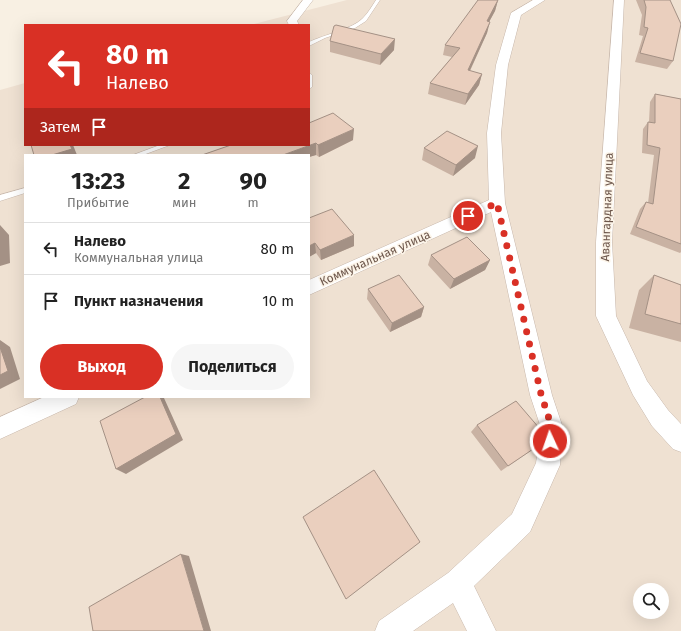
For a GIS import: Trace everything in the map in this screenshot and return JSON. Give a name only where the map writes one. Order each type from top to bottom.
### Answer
[{"type":"street","points":[[294,24],[292,21],[308,0]]},
{"type":"street","name":"Авангардная улица","points":[[619,0],[604,242],[606,316],[640,388],[660,418],[681,441]]},
{"type":"street","points":[[390,631],[458,583],[521,523],[548,465],[552,428],[541,394],[497,203],[494,133],[502,65],[516,13],[537,1]]},
{"type":"street","name":"Коммунальная улица","points":[[310,288],[497,203]]},
{"type":"street","points":[[0,428],[66,398]]},
{"type":"street","points":[[458,583],[482,631]]},
{"type":"lane","points":[[310,43],[323,36],[353,27],[364,20],[378,0]]},
{"type":"lane","points":[[139,154],[164,146]]},
{"type":"lane","points":[[0,198],[24,190]]},
{"type":"shaded area","points":[[347,0],[681,0],[681,631],[0,631],[0,90],[24,83],[24,146],[310,146],[310,24],[254,24]]},
{"type":"building","points":[[478,0],[498,0],[487,21],[490,22],[468,70],[482,74],[468,94],[430,83],[460,48],[445,45]]},
{"type":"building","points":[[644,0],[670,0],[681,24],[673,61],[640,53],[648,28],[644,27],[646,7]]},
{"type":"building","points":[[336,25],[395,39],[381,54],[330,41],[334,26]]},
{"type":"building","points":[[655,94],[681,99],[681,244],[636,227],[646,202],[653,204],[660,148],[647,145],[648,122],[655,123]]},
{"type":"building","points":[[333,113],[354,129],[318,145],[316,143],[310,145],[310,123]]},
{"type":"building","points":[[447,131],[478,146],[456,165],[424,148]]},
{"type":"building","points":[[31,146],[70,146],[72,149],[55,154],[34,154]]},
{"type":"building","points":[[228,146],[308,146],[286,154],[205,154]]},
{"type":"building","points":[[332,209],[354,235],[320,250],[315,243],[310,246],[310,218]]},
{"type":"building","points":[[467,237],[490,260],[454,279],[431,255]]},
{"type":"building","points":[[399,275],[424,307],[392,323],[368,289]]},
{"type":"building","points":[[654,275],[681,285],[681,324],[645,314]]},
{"type":"building","points":[[0,347],[8,371],[0,375]]},
{"type":"building","points":[[143,398],[160,398],[176,434],[116,469],[100,421]]},
{"type":"building","points":[[516,401],[546,436],[545,441],[508,466],[477,425]]},
{"type":"building","points":[[374,470],[420,542],[346,599],[303,517]]},
{"type":"building","points":[[181,554],[204,631],[93,631],[89,607]]},
{"type":"route","points":[[468,216],[497,203],[541,394],[552,428],[550,441]]}]
